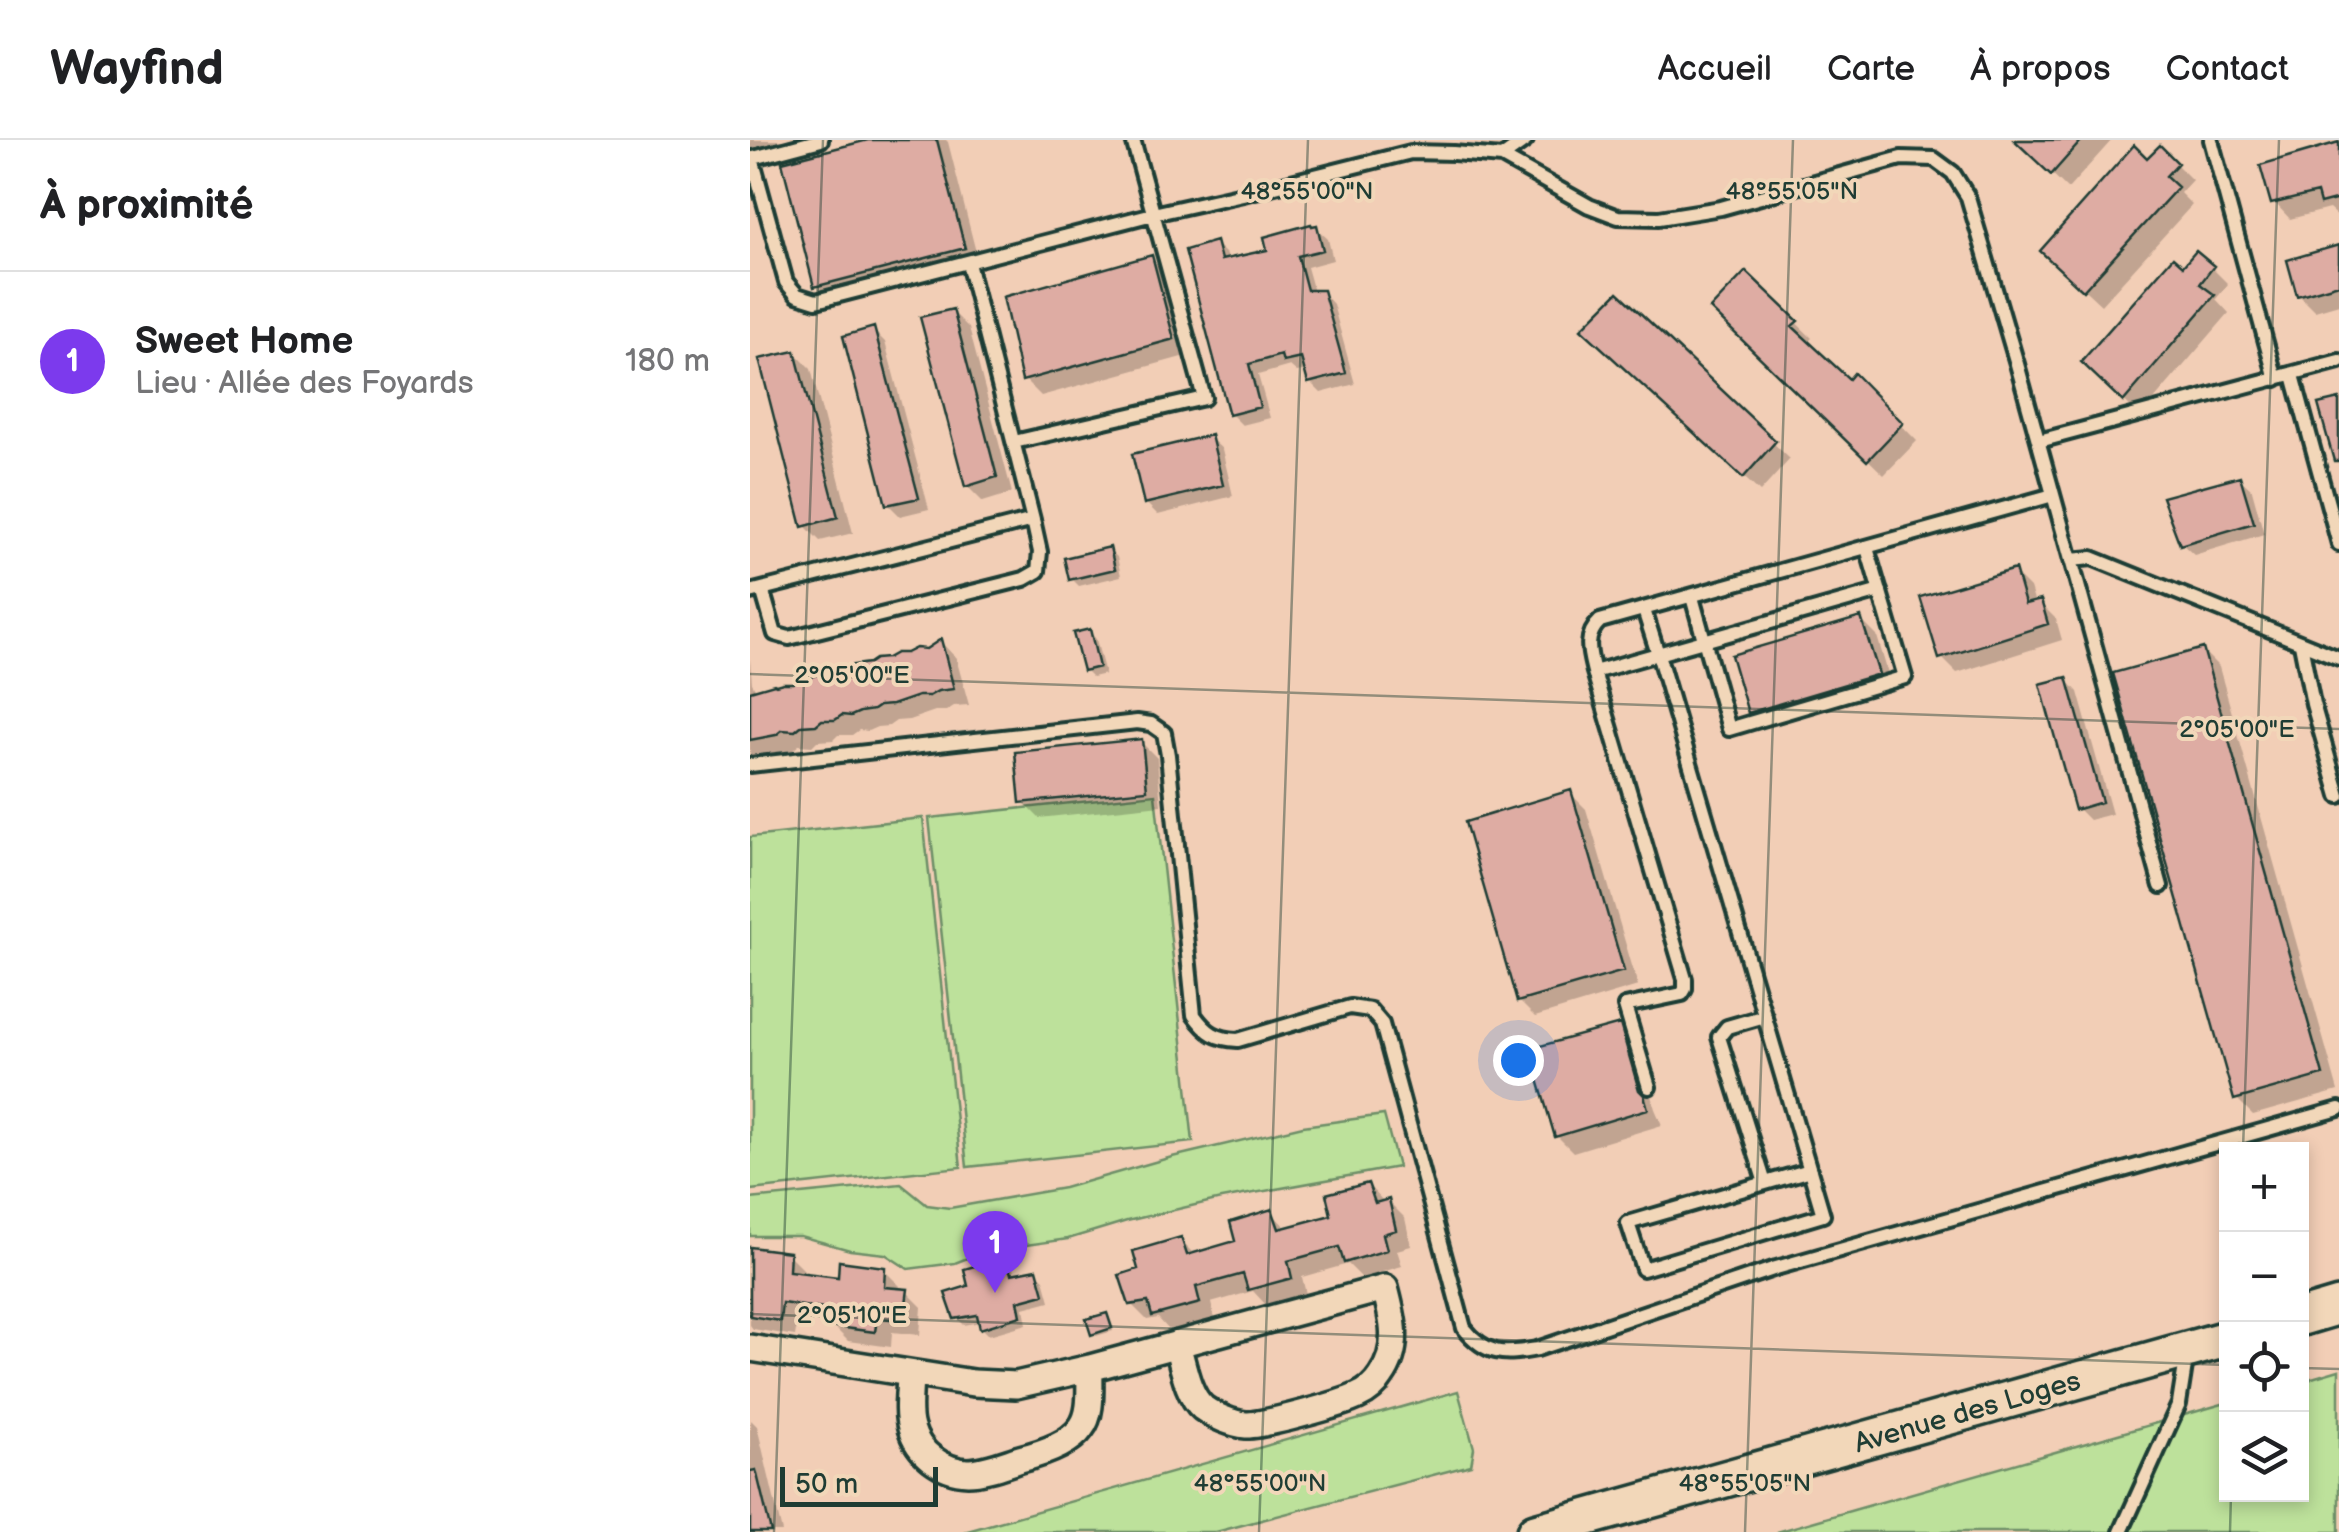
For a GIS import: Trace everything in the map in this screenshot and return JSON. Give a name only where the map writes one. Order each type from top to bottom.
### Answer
[{"type":"main road","points":[[2309,1315],[2339,1306]]},
{"type":"main road","name":"Avenue des Loges","points":[[1535,1532],[2219,1341]]},
{"type":"street","points":[[750,1348],[974,1383],[1016,1384],[1090,1368],[1177,1344],[1384,1288],[1395,1337],[1382,1376],[1358,1396],[1247,1425],[1202,1407],[1191,1390],[1177,1344]]},
{"type":"street","points":[[910,1374],[910,1426],[918,1445],[930,1459],[950,1469],[971,1472],[1040,1454],[1074,1436],[1087,1417],[1090,1368]]},
{"type":"lane","points":[[821,140],[751,158],[786,282],[797,295],[816,301],[1243,194],[1412,146],[1502,157],[1589,206],[1618,217],[1645,218],[1721,208],[1902,158],[1934,159],[1953,173],[1968,197],[2162,886]]},
{"type":"lane","points":[[1014,442],[1204,398],[1133,140]]},
{"type":"lane","points":[[1502,157],[1526,140]]},
{"type":"lane","points":[[2211,140],[2276,379]]},
{"type":"lane","points":[[968,263],[1033,520],[1040,552],[1038,571],[1024,579],[790,638],[775,634],[756,590],[1033,520]]},
{"type":"lane","points":[[2039,441],[2339,361]]},
{"type":"lane","points":[[2293,375],[2339,544]]},
{"type":"lane","points":[[1649,1087],[1626,1006],[1682,994],[1685,979],[1594,672],[1588,646],[1591,630],[1600,622],[2053,495]]},
{"type":"lane","points":[[1692,597],[1729,729],[1905,678],[1867,548]]},
{"type":"lane","points":[[2071,560],[2092,558],[2339,658]]},
{"type":"lane","points":[[1594,672],[1880,591]]},
{"type":"lane","points":[[1644,610],[1658,654],[1764,1016],[1810,1170],[1823,1215],[1643,1269],[1628,1223],[1810,1170]]},
{"type":"lane","points":[[2301,644],[2312,704],[2339,796]]},
{"type":"lane","points":[[750,765],[1137,722],[1150,724],[1164,733],[1194,1015],[1205,1030],[1219,1039],[1238,1040],[1350,1007],[1370,1010],[1382,1024],[1464,1328],[1473,1340],[1491,1351],[1513,1353],[1536,1348],[1776,1268],[2339,1109]]},
{"type":"lane","points":[[1764,1016],[1727,1027],[1720,1037],[1765,1183]]},
{"type":"lane","points":[[2122,1532],[2179,1404],[2188,1350]]},
{"type":"green space","points":[[1155,794],[1193,1142],[967,1167],[929,818]]},
{"type":"green space","points":[[923,818],[961,1167],[750,1190],[750,837]]},
{"type":"green space","points":[[1384,1115],[1398,1167],[1221,1199],[1068,1239],[985,1251],[955,1263],[908,1269],[885,1254],[850,1250],[800,1236],[750,1236],[750,1199],[901,1184],[927,1205],[950,1208],[1064,1188],[1303,1126]]},
{"type":"green space","points":[[2339,1370],[2339,1532],[1777,1532],[2219,1405],[2219,1502],[2309,1502],[2309,1379]]},
{"type":"green space","points":[[1458,1391],[1474,1448],[1471,1465],[1216,1532],[964,1532]]},
{"type":"building","points":[[868,140],[937,140],[965,248],[814,287],[782,162]]},
{"type":"building","points":[[2014,140],[2082,140],[2051,175]]},
{"type":"building","points":[[2339,142],[2339,199],[2320,204],[2317,193],[2271,204],[2260,165]]},
{"type":"building","points":[[2134,145],[2147,158],[2160,145],[2178,163],[2166,176],[2178,187],[2083,291],[2040,251]]},
{"type":"building","points":[[1317,225],[1323,250],[1298,256],[1307,290],[1323,290],[1346,373],[1308,383],[1301,358],[1283,362],[1281,355],[1249,364],[1260,407],[1229,415],[1185,250],[1216,241],[1221,260],[1267,250],[1264,237]]},
{"type":"building","points":[[2339,245],[2339,284],[2297,296],[2287,260]]},
{"type":"building","points":[[2196,251],[2214,266],[2200,284],[2215,295],[2123,402],[2081,362],[2173,257],[2183,266]]},
{"type":"building","points":[[1152,255],[1174,339],[1022,381],[1003,297]]},
{"type":"building","points":[[1746,271],[1798,321],[1792,326],[1849,379],[1854,373],[1903,423],[1867,461],[1710,309]]},
{"type":"building","points":[[1618,292],[1776,441],[1743,478],[1581,329]]},
{"type":"building","points":[[953,309],[997,477],[965,487],[920,317]]},
{"type":"building","points":[[874,327],[919,498],[886,505],[843,336]]},
{"type":"building","points":[[795,351],[838,517],[802,527],[759,359]]},
{"type":"building","points":[[2339,399],[2339,461],[2334,461],[2318,404]]},
{"type":"building","points":[[1211,435],[1223,485],[1144,504],[1132,454]]},
{"type":"building","points":[[2240,476],[2254,523],[2180,545],[2162,497]]},
{"type":"building","points":[[1110,547],[1115,569],[1069,580],[1064,558]]},
{"type":"building","points":[[2015,569],[2025,604],[2041,600],[2048,624],[1939,659],[1920,597]]},
{"type":"building","points":[[1861,617],[1879,674],[1748,713],[1731,655]]},
{"type":"building","points":[[1090,629],[1099,667],[1083,671],[1073,633]]},
{"type":"building","points":[[941,639],[954,689],[750,740],[750,691],[793,683],[819,673],[849,677],[846,666],[916,648],[926,649]]},
{"type":"building","points":[[2203,648],[2323,1075],[2234,1100],[2113,673]]},
{"type":"building","points":[[2067,677],[2102,802],[2075,810],[2040,684]]},
{"type":"building","points":[[1142,739],[1147,790],[1020,803],[1015,752]]},
{"type":"building","points":[[1571,790],[1624,971],[1517,1002],[1465,822]]},
{"type":"building","points":[[1620,1024],[1648,1109],[1555,1137],[1529,1049]]},
{"type":"building","points":[[1368,1183],[1375,1203],[1389,1199],[1396,1230],[1383,1234],[1387,1250],[1344,1263],[1339,1247],[1288,1261],[1292,1278],[1248,1290],[1243,1274],[1196,1287],[1200,1303],[1152,1316],[1148,1302],[1129,1305],[1119,1275],[1138,1269],[1133,1251],[1181,1237],[1187,1255],[1235,1241],[1230,1222],[1272,1209],[1279,1229],[1331,1215],[1326,1194]]},
{"type":"building","points":[[750,1247],[790,1252],[789,1271],[838,1277],[839,1261],[885,1267],[884,1287],[908,1289],[904,1320],[877,1318],[875,1332],[829,1326],[831,1310],[782,1303],[780,1321],[750,1316]]},
{"type":"building","points":[[1006,1257],[1011,1274],[1037,1269],[1044,1294],[1018,1301],[1021,1316],[980,1329],[977,1315],[954,1319],[945,1293],[968,1286],[964,1269]]},
{"type":"building","points":[[1107,1313],[1112,1328],[1091,1335],[1086,1319]]},
{"type":"building","points":[[756,1470],[771,1532],[750,1532],[750,1471]]},
{"type":"place","name":"Sweet Home","points":[[995,1293]]}]
